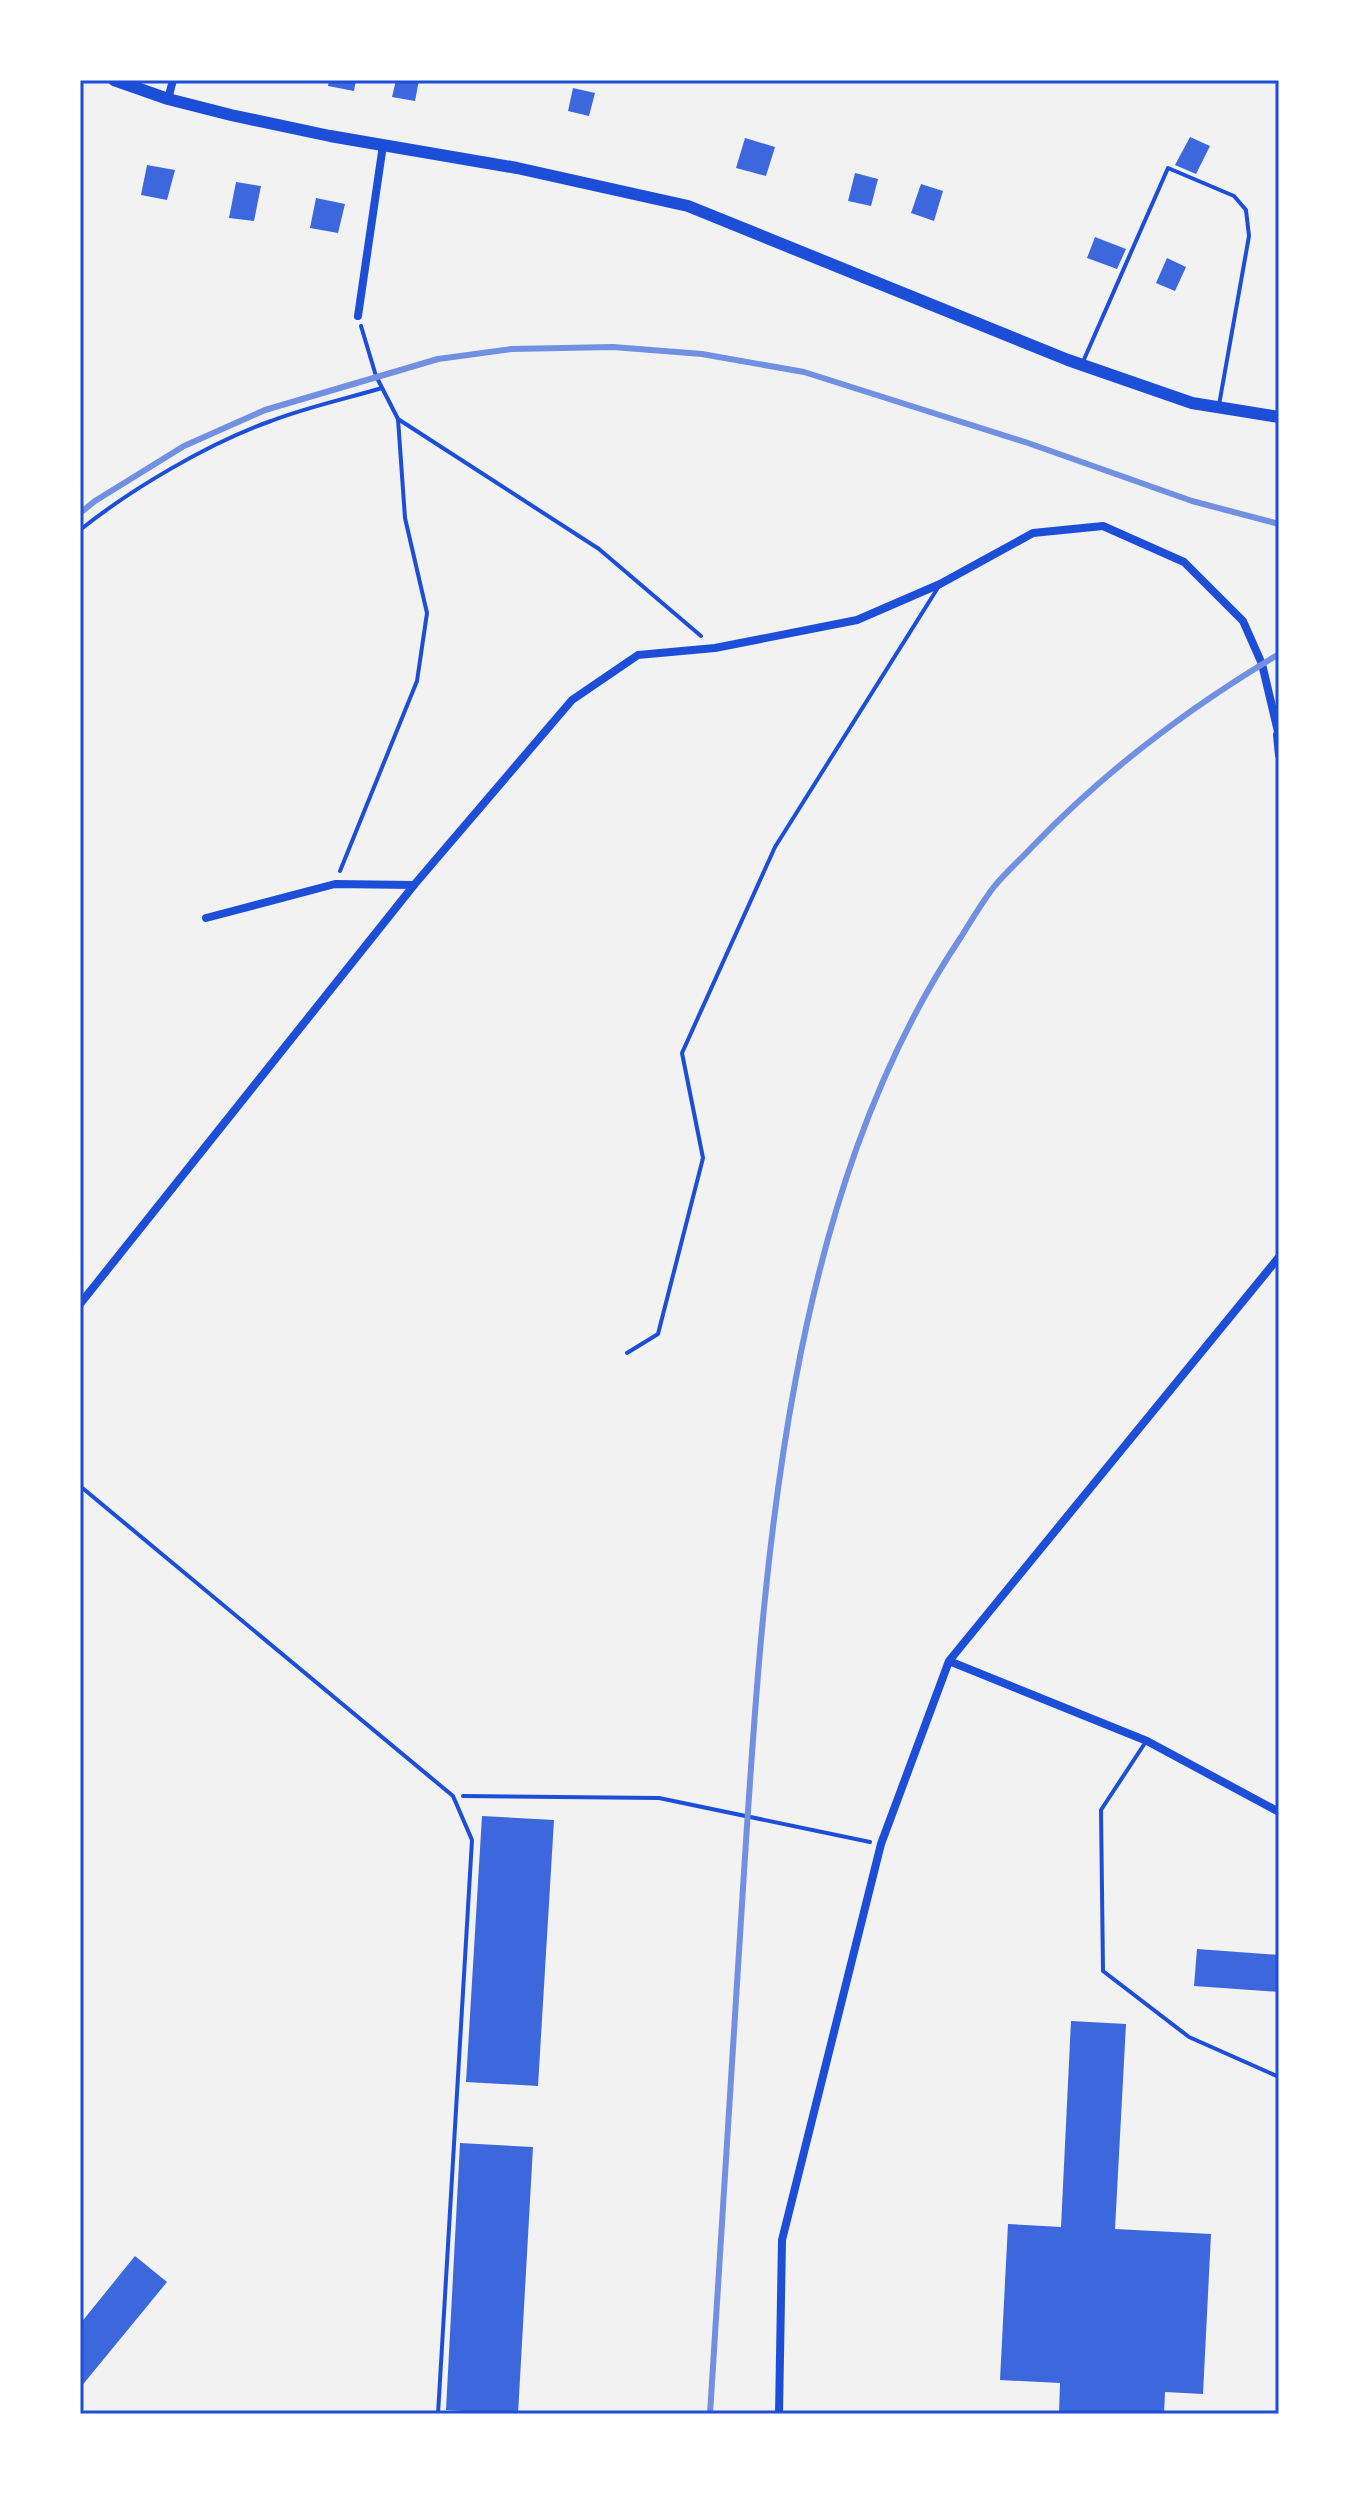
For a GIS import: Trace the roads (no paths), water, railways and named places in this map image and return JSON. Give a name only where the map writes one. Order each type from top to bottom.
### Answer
[{"type":"main road","points":[[114,80],[168,99],[330,136],[517,168],[688,206],[1081,364],[1192,403],[1279,417]]},
{"type":"street","points":[[168,99],[173,80]]},
{"type":"street","points":[[358,316],[383,145]]},
{"type":"street","points":[[80,1304],[414,885],[572,700],[638,655],[715,648],[857,620],[940,584],[1033,533],[1103,526],[1184,562],[1243,621],[1262,664],[1278,736],[1279,755]]},
{"type":"street","points":[[206,918],[335,884],[414,885]]},
{"type":"street","points":[[779,2414],[782,2240],[881,1844],[949,1661],[1279,1257]]},
{"type":"street","points":[[949,1661],[1147,1741],[1279,1812]]},
{"type":"lane","points":[[1081,364],[1168,168],[1234,196],[1246,210],[1249,236],[1219,408]]},
{"type":"lane","points":[[627,1353],[658,1334],[703,1158],[682,1053],[775,847],[940,584]]},
{"type":"lane","points":[[80,1486],[453,1796],[472,1840],[438,2414]]},
{"type":"lane","points":[[1147,1741],[1101,1810],[1103,1971],[1189,2037],[1279,2077]]},
{"type":"railway","points":[[80,513],[184,446],[265,410],[438,359],[512,349],[613,347],[702,354],[804,372],[1028,443],[1192,501],[1279,524]]},
{"type":"railway","points":[[710,2414],[751,1769],[760,1645],[774,1520],[793,1395],[819,1272],[855,1154],[901,1041],[961,937],[998,882],[1061,818],[1119,766],[1181,718],[1279,654]]}]
